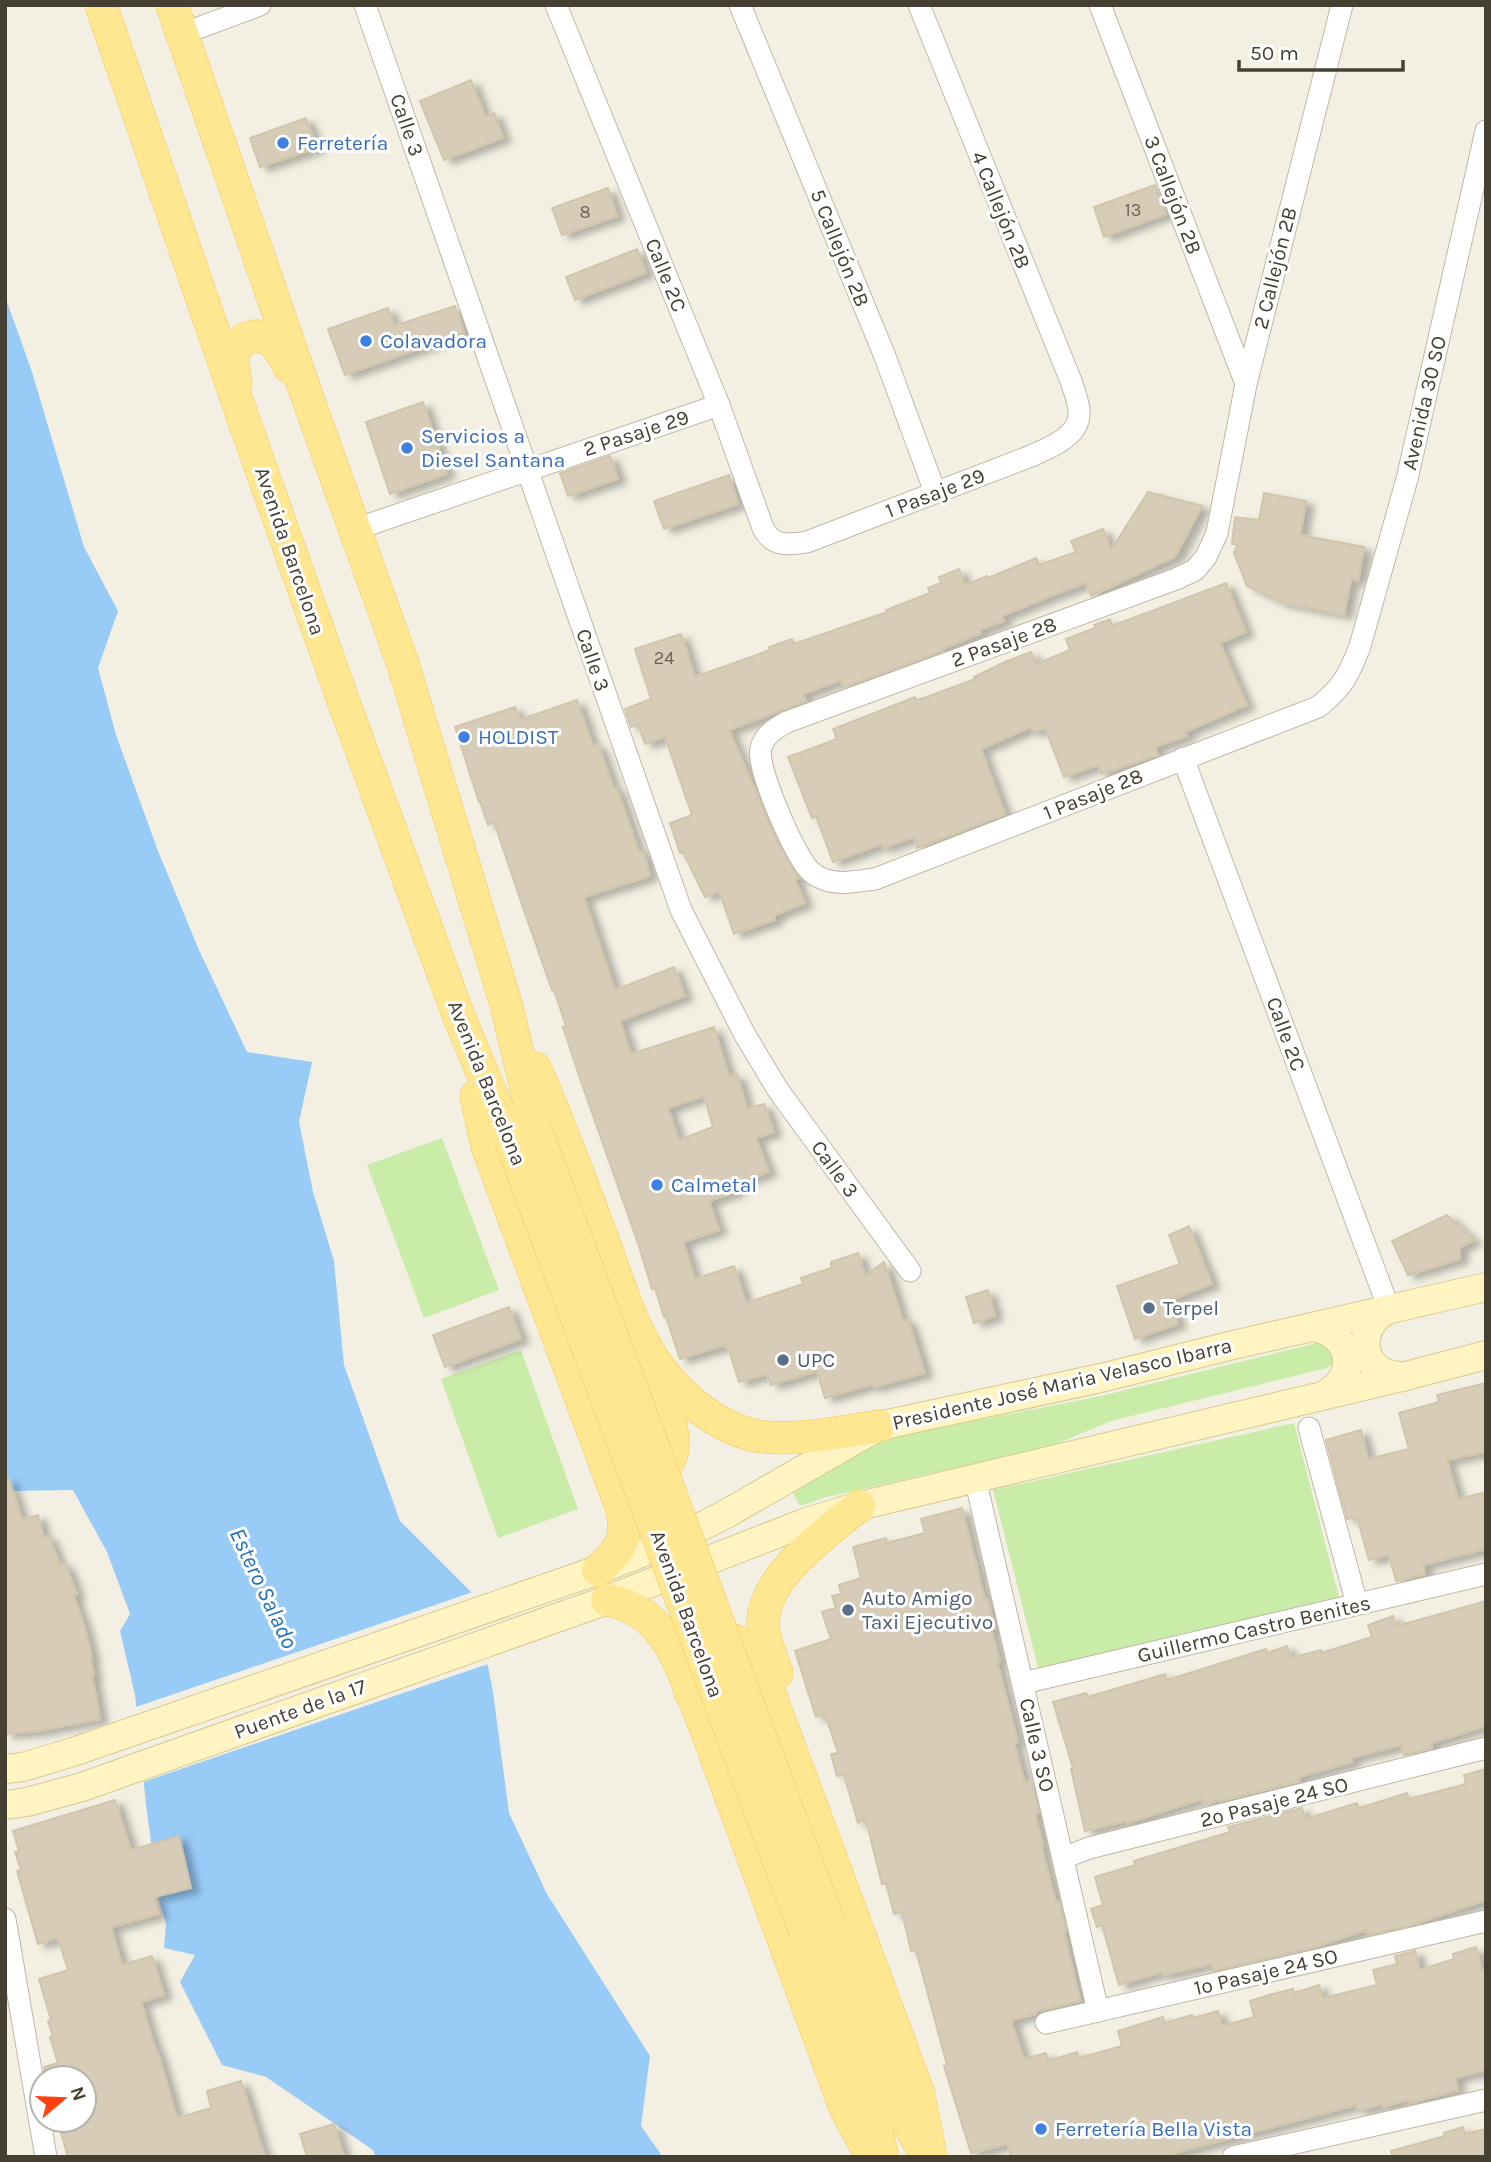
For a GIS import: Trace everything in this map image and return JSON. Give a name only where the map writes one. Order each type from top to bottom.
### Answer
[{"type":"main road","name":"Avenida Barcelona","points":[[101,5],[338,687],[459,1017],[523,1135],[818,1929],[870,2103],[883,2157]]},
{"type":"main road","name":"Avenida Barcelona","points":[[177,20],[402,661],[506,1004],[523,1135]]},
{"type":"main road","points":[[242,415],[233,355],[241,342],[255,335],[261,335],[274,343],[308,398]]},
{"type":"main road","points":[[506,1004],[559,1120],[671,1424],[673,1456],[667,1465],[654,1474],[629,1479],[611,1466],[601,1451]]},
{"type":"main road","points":[[459,1017],[487,1146],[622,1509],[624,1540],[596,1587]]},
{"type":"main road","name":"Presidente José Maria Velasco Ibarra","points":[[596,1587],[879,1426],[1105,1377],[1486,1287]]},
{"type":"main road","points":[[1389,1309],[1373,1320],[1368,1328],[1366,1348],[1375,1365],[1382,1371],[1402,1377]]},
{"type":"main road","points":[[633,1320],[657,1365],[671,1382],[707,1413],[732,1428],[754,1435],[798,1437],[879,1426]]},
{"type":"main road","points":[[1311,1327],[1321,1328],[1338,1338],[1347,1355],[1346,1374],[1334,1390],[1326,1394]]},
{"type":"main road","points":[[596,1587],[859,1506],[1486,1355]]},
{"type":"main road","points":[[811,1802],[796,1728],[765,1639],[763,1625],[774,1588],[806,1549],[859,1506]]},
{"type":"main road","points":[[596,1587],[636,1608],[654,1622],[679,1661],[846,2110],[872,2157]]},
{"type":"main road","name":"Puente de la 17","points":[[5,1769],[23,1767],[73,1752],[596,1587]]},
{"type":"main road","name":"Puente de la 17","points":[[5,1805],[82,1787],[596,1587]]},
{"type":"main road","points":[[690,1692],[693,1663],[701,1649],[713,1641],[728,1639],[741,1643],[752,1651],[760,1665],[918,2092],[929,2157]]},
{"type":"main road","name":"Avenida Barcelona","points":[[818,1929],[895,2099],[929,2157]]},
{"type":"street","points":[[177,20],[260,5]]},
{"type":"street","name":"Calle 3","points":[[365,5],[681,910],[745,1035],[778,1090],[910,1271]]},
{"type":"street","name":"Calle 2C","points":[[556,5],[719,405],[763,528],[767,536],[776,542]]},
{"type":"street","name":"5 Callejón 2B","points":[[740,5],[884,354],[935,492]]},
{"type":"street","name":"4 Callejón 2B","points":[[919,5],[1071,381],[1080,415]]},
{"type":"street","name":"3 Callejón 2B","points":[[1100,5],[1246,384]]},
{"type":"street","name":"2 Callejón 2B","points":[[1217,533],[1246,384],[1342,5]]},
{"type":"street","name":"Avenida 30 SO","points":[[1350,672],[1360,646],[1407,479],[1486,131]]},
{"type":"street","name":"2 Pasaje 29","points":[[356,529],[719,405]]},
{"type":"street","name":"1 Pasaje 29","points":[[776,542],[784,545],[807,542],[1051,447],[1074,430],[1080,415]]},
{"type":"street","name":"2 Pasaje 28","points":[[821,878],[810,871],[801,859],[766,784],[760,750],[773,730],[787,722],[1176,579],[1195,570],[1206,557],[1217,533]]},
{"type":"street","name":"1 Pasaje 28","points":[[821,878],[839,883],[875,879],[1318,707],[1337,691],[1350,672]]},
{"type":"street","name":"Calle 2C","points":[[1183,758],[1389,1309]]},
{"type":"street","points":[[1309,1427],[1357,1604]]},
{"type":"street","name":"Calle 3 SO","points":[[975,1478],[1098,2011]]},
{"type":"street","name":"Guillermo Castro Benites","points":[[1023,1683],[1486,1574]]},
{"type":"street","name":"2º Pasaje 24 SO","points":[[1063,1858],[1089,1848],[1486,1748]]},
{"type":"street","points":[[5,1919],[8,1949],[46,2157]]},
{"type":"street","name":"1º Pasaje 24 SO","points":[[1046,2023],[1486,1920]]},
{"type":"street","points":[[1233,2157],[1486,2100]]},
{"type":"green space","points":[[442,1138],[499,1290],[424,1318],[367,1165]]},
{"type":"green space","points":[[1325,1341],[1331,1344],[1334,1364],[1327,1368],[1111,1421],[1048,1447],[827,1497],[800,1506],[789,1486],[870,1446],[902,1435],[1101,1396]]},
{"type":"green space","points":[[521,1350],[578,1509],[498,1538],[441,1379]]},
{"type":"green space","points":[[1294,1423],[1339,1597],[1039,1671],[993,1490]]},
{"type":"water","name":"Estero Salado","points":[[5,296],[32,372],[84,547],[118,611],[98,668],[116,735],[158,851],[199,950],[247,1052],[312,1062],[299,1122],[313,1192],[334,1261],[344,1365],[400,1521],[474,1595],[493,1692],[509,1813],[547,1894],[650,2056],[641,2126],[663,2157],[376,2157],[373,2150],[266,2077],[222,2065],[180,1982],[195,1955],[164,1948],[166,1924],[159,1900],[146,1805],[135,1695],[120,1631],[130,1614],[107,1552],[73,1490],[7,1491],[5,1485]]},
{"type":"pier","points":[[476,1591],[491,1663],[140,1783],[133,1708]]},
{"type":"building","points":[[471,80],[485,116],[494,113],[503,138],[444,160],[420,101]]},
{"type":"building","name":"Ferretería","points":[[306,118],[317,148],[260,167],[250,138]]},
{"type":"building","points":[[1155,185],[1166,214],[1104,237],[1094,207]]},
{"type":"building","points":[[608,188],[617,216],[562,235],[552,208]]},
{"type":"building","points":[[637,249],[646,273],[575,300],[566,277]]},
{"type":"building","name":"Colavadora","points":[[455,306],[464,333],[345,375],[328,329],[388,308],[394,326]]},
{"type":"building","name":"Servicios a Diesel Santana","points":[[423,402],[447,474],[390,494],[366,422]]},
{"type":"building","points":[[610,456],[618,479],[568,496],[560,473]]},
{"type":"building","points":[[729,475],[738,504],[664,529],[654,501]]},
{"type":"building","points":[[1148,492],[1202,506],[1175,557],[1091,596],[1086,583],[1051,596],[1002,616],[1004,621],[980,630],[981,633],[942,649],[943,651],[844,687],[841,680],[803,694],[806,701],[729,730],[778,843],[799,878],[795,880],[805,903],[773,916],[775,920],[734,934],[719,891],[705,897],[683,852],[680,853],[670,823],[692,815],[665,737],[645,744],[638,724],[631,727],[625,709],[651,699],[635,649],[681,634],[695,677],[770,650],[769,647],[792,639],[794,644],[887,612],[886,610],[930,593],[928,588],[941,583],[939,577],[959,569],[965,585],[1036,558],[1039,565],[1076,552],[1071,541],[1103,529],[1111,550]]},
{"type":"building","points":[[1264,493],[1306,501],[1300,535],[1364,547],[1358,581],[1351,579],[1344,615],[1283,603],[1247,586],[1234,553],[1238,544],[1232,544],[1235,517],[1259,520]]},
{"type":"building","points":[[1226,583],[1246,632],[1220,643],[1247,705],[1185,732],[1187,736],[1155,747],[1158,755],[1101,774],[1098,765],[1064,777],[1045,728],[1033,732],[1031,727],[981,749],[1005,814],[917,848],[914,837],[883,848],[882,844],[833,862],[816,816],[812,818],[788,757],[837,739],[833,729],[915,697],[916,700],[924,698],[975,679],[974,677],[1005,662],[1031,652],[1036,664],[1070,650],[1066,639],[1095,628],[1094,625],[1110,619],[1112,626]]},
{"type":"building","points":[[577,700],[593,746],[598,744],[614,789],[617,788],[639,852],[643,851],[650,876],[584,897],[615,990],[674,967],[685,996],[620,1021],[631,1054],[714,1027],[729,1077],[737,1074],[747,1109],[764,1104],[774,1132],[756,1138],[769,1172],[735,1184],[737,1191],[709,1201],[719,1230],[683,1242],[695,1279],[734,1266],[746,1303],[803,1284],[801,1278],[831,1268],[831,1262],[858,1253],[865,1276],[884,1262],[903,1321],[908,1320],[925,1373],[825,1398],[817,1371],[771,1385],[767,1374],[739,1382],[725,1345],[680,1359],[655,1288],[652,1289],[583,1087],[554,990],[494,822],[488,825],[479,802],[455,727],[515,707],[519,720]],"holes":[[[704,1096],[713,1127],[679,1140],[668,1108]]]},
{"type":"building","points":[[1447,1215],[1474,1240],[1460,1247],[1460,1259],[1408,1275],[1392,1241]]},
{"type":"building","points":[[1189,1226],[1212,1284],[1170,1300],[1178,1324],[1135,1339],[1117,1286],[1180,1264],[1169,1235]]},
{"type":"building","points":[[988,1290],[995,1316],[974,1323],[966,1297]]},
{"type":"building","points":[[509,1307],[521,1339],[445,1367],[433,1335]]},
{"type":"building","points":[[1486,1383],[1486,1452],[1447,1460],[1458,1499],[1486,1492],[1486,1549],[1423,1565],[1425,1574],[1396,1581],[1389,1555],[1369,1560],[1357,1517],[1347,1519],[1326,1440],[1361,1430],[1368,1459],[1409,1449],[1399,1413],[1439,1402],[1437,1395]]},
{"type":"building","points":[[5,1479],[9,1479],[22,1520],[38,1515],[44,1538],[49,1536],[60,1565],[65,1563],[77,1594],[73,1595],[92,1658],[92,1675],[100,1719],[38,1731],[5,1734]]},
{"type":"building","points":[[962,1508],[985,1600],[987,1599],[995,1628],[991,1629],[1000,1661],[997,1662],[1018,1742],[1014,1743],[1025,1783],[1031,1781],[1039,1813],[1035,1814],[1041,1846],[1056,1903],[1059,1902],[1080,2001],[1011,2020],[1024,2059],[1046,2053],[1048,2061],[1077,2052],[1079,2058],[1122,2046],[1118,2031],[1163,2017],[1165,2023],[1218,2011],[1222,2026],[1254,2017],[1250,2001],[1269,1995],[1293,1989],[1294,1993],[1319,1985],[1323,1998],[1377,1985],[1373,1970],[1397,1964],[1395,1956],[1415,1951],[1420,1970],[1454,1959],[1453,1954],[1476,1947],[1482,1971],[1486,1970],[1486,2070],[1455,2078],[1458,2090],[1409,2103],[1408,2100],[1382,2107],[1382,2104],[1358,2111],[1356,2105],[1166,2157],[1011,2157],[1008,2144],[971,2153],[944,2066],[947,2065],[916,1950],[911,1951],[902,1912],[894,1914],[886,1883],[882,1884],[866,1820],[858,1823],[844,1775],[837,1776],[831,1754],[838,1753],[825,1714],[816,1717],[795,1651],[831,1639],[822,1612],[836,1608],[832,1596],[841,1594],[839,1585],[861,1578],[853,1547],[886,1538],[887,1543],[925,1533],[921,1519]]},
{"type":"building","points":[[1486,1601],[1486,1726],[1431,1743],[1432,1748],[1404,1755],[1402,1745],[1351,1758],[1352,1762],[1299,1777],[1300,1781],[1204,1804],[1202,1799],[1127,1823],[1126,1821],[1085,1831],[1071,1769],[1073,1768],[1053,1702],[1086,1693],[1088,1697],[1165,1674],[1167,1680],[1266,1649],[1267,1653],[1287,1646],[1291,1658],[1321,1650],[1321,1653],[1372,1637],[1368,1625],[1393,1616],[1397,1626]]},
{"type":"building","points":[[1486,1769],[1486,1900],[1408,1926],[1368,1935],[1366,1930],[1315,1947],[1214,1971],[1212,1964],[1163,1975],[1162,1972],[1119,1985],[1102,1925],[1097,1927],[1091,1909],[1103,1905],[1095,1877],[1135,1865],[1134,1861],[1230,1832],[1228,1827],[1302,1808],[1305,1819],[1357,1803],[1359,1808],[1407,1793],[1409,1799],[1466,1784],[1464,1775]]},
{"type":"building","points":[[115,1800],[131,1850],[179,1836],[191,1888],[154,1897],[159,1914],[111,1927],[122,1965],[152,1956],[164,1995],[141,2002],[177,2118],[211,2108],[207,2091],[241,2081],[265,2157],[68,2157],[62,2134],[98,2134],[98,2064],[54,2064],[58,2063],[50,2037],[53,2036],[48,2021],[51,2020],[39,1979],[68,1970],[58,1938],[38,1944],[17,1871],[21,1870],[15,1852],[19,1851],[13,1831]]},
{"type":"building","points":[[334,2124],[344,2157],[307,2157],[300,2134]]},
{"type":"building","points":[[1463,2127],[1465,2134],[1486,2129],[1486,2157],[1392,2157],[1391,2151],[1445,2136],[1444,2133]]},
{"type":"place","name":"Ferretería","points":[[283,143]]},
{"type":"place","name":"Colavadora","points":[[366,341]]},
{"type":"place","name":"Servicios a Diesel Santana","points":[[407,448]]},
{"type":"place","name":"HOLDIST","points":[[464,737]]},
{"type":"place","name":"Calmetal","points":[[657,1185]]},
{"type":"place","name":"Terpel","points":[[1149,1308]]},
{"type":"place","name":"UPC","points":[[783,1360]]},
{"type":"place","name":"Auto Amigo Taxi Ejecutivo","points":[[848,1610]]},
{"type":"place","name":"Ferretería Bella Vista","points":[[1041,2129]]}]
